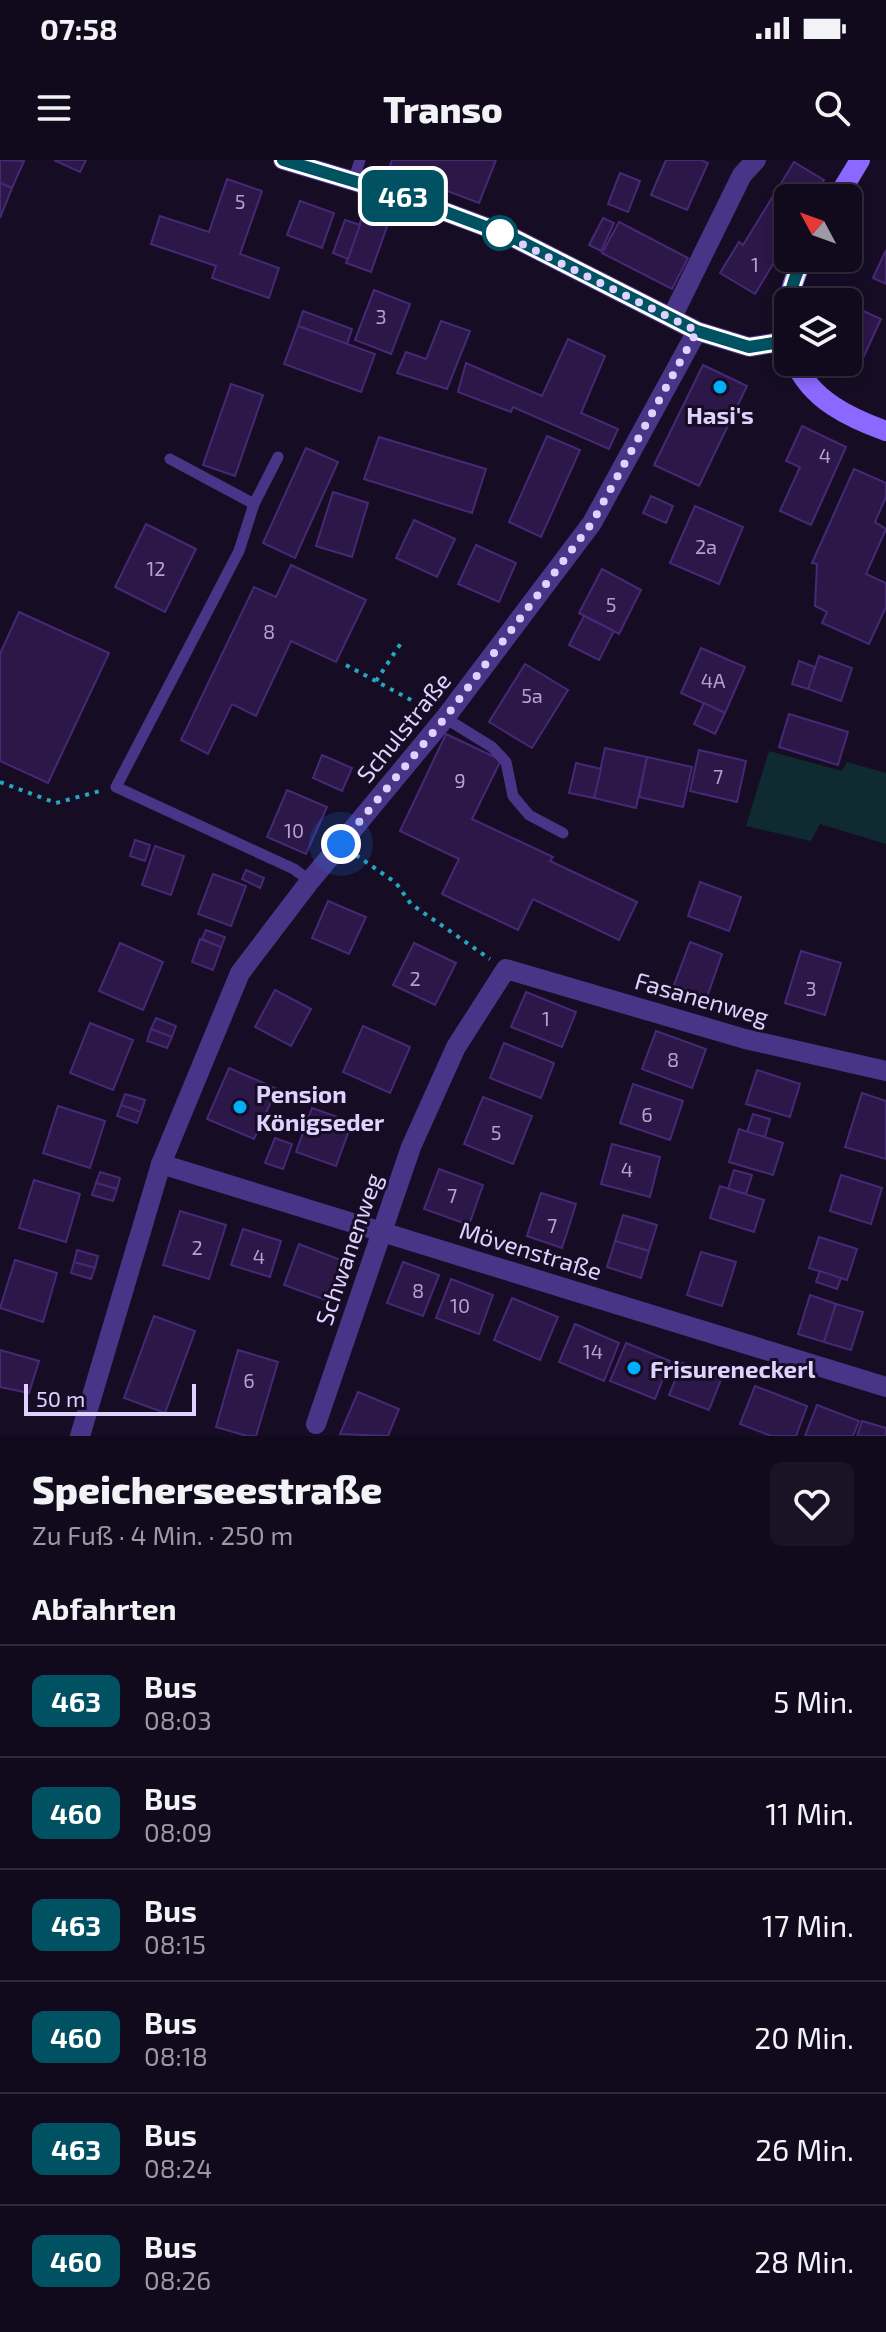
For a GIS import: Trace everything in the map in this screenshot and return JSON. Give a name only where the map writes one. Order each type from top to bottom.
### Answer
[{"type":"main road","points":[[845,184],[860,160]]},
{"type":"main road","points":[[803,376],[830,404],[863,423],[886,431]]},
{"type":"street","points":[[283,160],[323,166],[353,181],[510,236],[697,331],[749,347],[774,344]]},
{"type":"street","points":[[672,317],[742,175],[756,160]]},
{"type":"street","name":"Schulstraße","points":[[80,1436],[161,1164],[240,973],[310,881],[445,718],[592,523],[697,331]]},
{"type":"street","name":"Fasanenweg","points":[[506,969],[745,1039],[886,1071]]},
{"type":"street","name":"Schwanenweg","points":[[316,1424],[411,1147],[456,1047],[506,969]]},
{"type":"street","name":"Mövenstraße","points":[[161,1164],[886,1387]]},
{"type":"lane","points":[[353,181],[360,160]]},
{"type":"lane","points":[[278,457],[254,504],[239,551],[116,787],[294,869],[310,881]]},
{"type":"lane","points":[[170,459],[254,504]]},
{"type":"lane","points":[[445,718],[492,747],[506,762],[513,796],[529,815],[563,833]]},
{"type":"path","points":[[376,681],[401,643]]},
{"type":"path","points":[[346,665],[445,718]]},
{"type":"path","points":[[0,782],[56,803],[116,787]]},
{"type":"path","points":[[341,844],[396,883],[411,904],[506,969]]},
{"type":"green space","points":[[769,751],[842,771],[847,762],[886,773],[886,844],[820,824],[811,841],[746,826]]},
{"type":"building","points":[[0,160],[24,161],[12,188],[0,183]]},
{"type":"building","points":[[54,160],[86,160],[80,172]]},
{"type":"building","points":[[392,160],[496,160],[479,203],[389,169]]},
{"type":"building","points":[[666,160],[701,160],[708,163],[687,210],[651,195]]},
{"type":"building","points":[[794,162],[824,180],[822,184],[780,184]]},
{"type":"building","points":[[620,173],[640,181],[628,212],[608,204]]},
{"type":"building","points":[[227,179],[262,191],[240,254],[279,268],[269,298],[212,278],[216,266],[151,244],[160,216],[209,232]]},
{"type":"building","points":[[0,183],[12,188],[0,218]]},
{"type":"building","points":[[774,195],[774,262],[755,294],[720,273],[739,242],[743,245]]},
{"type":"building","points":[[300,201],[334,213],[322,248],[287,235]]},
{"type":"building","points":[[366,206],[391,215],[371,272],[346,263]]},
{"type":"building","points":[[603,218],[614,223],[601,251],[589,245]]},
{"type":"building","points":[[345,220],[360,225],[348,259],[333,253]]},
{"type":"building","points":[[619,222],[688,258],[672,289],[602,253]]},
{"type":"building","points":[[886,250],[886,284],[873,278]]},
{"type":"building","points":[[374,290],[410,304],[391,354],[355,340]]},
{"type":"building","points":[[862,310],[881,319],[862,355]]},
{"type":"building","points":[[303,311],[352,329],[347,344],[298,326]]},
{"type":"building","points":[[441,321],[470,331],[447,389],[397,373],[406,352],[426,359]]},
{"type":"building","points":[[298,326],[375,354],[361,392],[284,364]]},
{"type":"building","points":[[568,339],[605,356],[581,413],[618,429],[609,449],[513,407],[511,412],[458,392],[466,363],[542,396]]},
{"type":"building","points":[[703,365],[747,386],[699,486],[654,465]]},
{"type":"building","points":[[231,384],[263,395],[235,476],[203,465]]},
{"type":"building","points":[[802,426],[846,447],[811,525],[780,511],[800,467],[786,461]]},
{"type":"building","points":[[547,436],[580,450],[541,537],[509,522]]},
{"type":"building","points":[[379,437],[486,469],[472,513],[364,479]]},
{"type":"building","points":[[306,448],[338,462],[295,558],[263,543]]},
{"type":"building","points":[[854,469],[886,483],[886,497],[875,522],[886,529],[866,574],[886,583],[886,607],[869,644],[822,623],[827,612],[815,606],[817,564],[812,563]]},
{"type":"building","points":[[333,492],[368,503],[352,557],[316,546]]},
{"type":"building","points":[[651,496],[673,506],[666,523],[643,513]]},
{"type":"building","points":[[695,506],[743,527],[719,584],[670,563]]},
{"type":"building","points":[[414,520],[455,539],[437,577],[396,558]]},
{"type":"building","points":[[146,524],[196,549],[165,612],[115,587]]},
{"type":"building","points":[[476,545],[516,563],[499,602],[458,584]]},
{"type":"building","points":[[291,565],[366,600],[336,662],[291,641],[256,716],[232,704],[208,754],[181,740],[254,587],[276,597]]},
{"type":"building","points":[[602,569],[641,590],[619,634],[579,613]]},
{"type":"building","points":[[19,612],[109,653],[48,783],[0,761],[0,654]]},
{"type":"building","points":[[584,616],[614,631],[599,660],[569,645]]},
{"type":"building","points":[[701,648],[745,667],[725,713],[681,693]]},
{"type":"building","points":[[819,656],[852,668],[841,701],[808,689]]},
{"type":"building","points":[[799,661],[815,667],[808,689],[792,684]]},
{"type":"building","points":[[525,664],[568,690],[532,748],[489,722]]},
{"type":"building","points":[[704,703],[725,713],[715,734],[694,724]]},
{"type":"building","points":[[789,714],[848,732],[838,765],[779,747]]},
{"type":"building","points":[[446,734],[501,760],[472,819],[553,857],[550,861],[637,902],[619,940],[533,899],[518,930],[442,894],[459,859],[400,831]]},
{"type":"building","points":[[605,748],[647,757],[636,808],[594,798]]},
{"type":"building","points":[[699,750],[746,761],[737,802],[690,791]]},
{"type":"building","points":[[322,755],[352,768],[342,791],[313,778]]},
{"type":"building","points":[[647,757],[692,767],[683,807],[639,797]]},
{"type":"building","points":[[576,763],[601,769],[594,798],[569,793]]},
{"type":"building","points":[[287,790],[327,807],[306,854],[267,837]]},
{"type":"building","points":[[135,840],[150,845],[145,861],[130,856]]},
{"type":"building","points":[[155,846],[184,856],[171,895],[142,885]]},
{"type":"building","points":[[246,870],[264,878],[260,888],[242,879]]},
{"type":"building","points":[[213,874],[246,886],[231,926],[198,914]]},
{"type":"building","points":[[700,882],[741,897],[729,931],[688,916]]},
{"type":"building","points":[[328,901],[366,917],[349,954],[312,938]]},
{"type":"building","points":[[206,930],[225,937],[221,947],[202,939]]},
{"type":"building","points":[[200,939],[221,947],[213,970],[192,962]]},
{"type":"building","points":[[690,942],[722,954],[707,997],[674,985]]},
{"type":"building","points":[[120,943],[163,962],[143,1010],[99,991]]},
{"type":"building","points":[[414,943],[456,963],[435,1005],[393,985]]},
{"type":"building","points":[[801,951],[841,963],[825,1015],[785,1003]]},
{"type":"building","points":[[275,990],[311,1009],[291,1046],[255,1027]]},
{"type":"building","points":[[526,992],[576,1012],[562,1047],[511,1027]]},
{"type":"building","points":[[156,1018],[176,1026],[172,1037],[151,1029]]},
{"type":"building","points":[[90,1023],[133,1040],[113,1090],[70,1073]]},
{"type":"building","points":[[363,1026],[410,1047],[390,1093],[343,1072]]},
{"type":"building","points":[[151,1029],[172,1037],[167,1048],[147,1041]]},
{"type":"building","points":[[656,1031],[706,1049],[692,1088],[642,1069]]},
{"type":"building","points":[[504,1043],[554,1063],[541,1098],[490,1078]]},
{"type":"building","points":[[229,1068],[277,1089],[254,1139],[207,1119]]},
{"type":"building","points":[[757,1070],[800,1084],[790,1117],[746,1104]]},
{"type":"building","points":[[633,1084],[683,1101],[670,1140],[620,1123]]},
{"type":"building","points":[[862,1093],[886,1101],[886,1159],[845,1147]]},
{"type":"building","points":[[125,1094],[145,1100],[141,1112],[121,1105]]},
{"type":"building","points":[[483,1097],[532,1116],[513,1164],[464,1144]]},
{"type":"building","points":[[121,1105],[141,1112],[137,1123],[117,1116]]},
{"type":"building","points":[[58,1106],[105,1121],[90,1168],[43,1153]]},
{"type":"building","points":[[312,1108],[352,1122],[336,1166],[296,1152]]},
{"type":"building","points":[[753,1114],[770,1119],[765,1137],[747,1132]]},
{"type":"building","points":[[739,1129],[783,1143],[773,1175],[729,1162]]},
{"type":"building","points":[[275,1138],[292,1144],[283,1169],[265,1163]]},
{"type":"building","points":[[612,1144],[660,1157],[650,1197],[601,1184]]},
{"type":"building","points":[[439,1169],[483,1185],[469,1225],[424,1209]]},
{"type":"building","points":[[734,1170],[752,1175],[746,1194],[728,1189]]},
{"type":"building","points":[[100,1172],[120,1178],[117,1189],[96,1183]]},
{"type":"building","points":[[841,1175],[882,1188],[871,1224],[830,1211]]},
{"type":"building","points":[[34,1180],[80,1194],[66,1242],[19,1228]]},
{"type":"building","points":[[96,1183],[117,1189],[113,1201],[92,1195]]},
{"type":"building","points":[[720,1186],[764,1200],[754,1232],[710,1218]]},
{"type":"building","points":[[541,1193],[576,1204],[562,1248],[527,1236]]},
{"type":"building","points":[[180,1211],[226,1225],[209,1279],[163,1265]]},
{"type":"building","points":[[623,1215],[657,1225],[649,1251],[615,1241]]},
{"type":"building","points":[[243,1229],[281,1241],[270,1277],[231,1265]]},
{"type":"building","points":[[819,1237],[857,1249],[847,1280],[809,1268]]},
{"type":"building","points":[[615,1241],[649,1251],[641,1278],[607,1267]]},
{"type":"building","points":[[299,1244],[346,1262],[331,1302],[284,1285]]},
{"type":"building","points":[[77,1250],[98,1256],[95,1268],[74,1262]]},
{"type":"building","points":[[701,1252],[736,1262],[722,1306],[687,1295]]},
{"type":"building","points":[[15,1260],[57,1273],[43,1322],[0,1308]]},
{"type":"building","points":[[74,1262],[95,1268],[91,1279],[71,1273]]},
{"type":"building","points":[[403,1262],[439,1275],[423,1316],[387,1303]]},
{"type":"building","points":[[820,1271],[841,1278],[837,1289],[816,1282]]},
{"type":"building","points":[[451,1279],[493,1295],[479,1334],[436,1318]]},
{"type":"building","points":[[810,1295],[836,1304],[824,1342],[798,1334]]},
{"type":"building","points":[[512,1298],[558,1317],[540,1360],[494,1340]]},
{"type":"building","points":[[836,1304],[863,1312],[851,1350],[824,1342]]},
{"type":"building","points":[[154,1316],[195,1331],[165,1413],[124,1398]]},
{"type":"building","points":[[575,1324],[619,1343],[604,1381],[559,1362]]},
{"type":"building","points":[[626,1343],[670,1361],[655,1399],[610,1381]]},
{"type":"building","points":[[0,1350],[39,1361],[29,1393],[0,1387]]},
{"type":"building","points":[[238,1350],[278,1362],[256,1436],[216,1427]]},
{"type":"building","points":[[682,1363],[722,1377],[709,1410],[669,1395]]},
{"type":"building","points":[[755,1386],[807,1406],[796,1436],[771,1436],[740,1424]]},
{"type":"building","points":[[358,1392],[399,1409],[388,1436],[340,1434]]},
{"type":"building","points":[[817,1405],[859,1421],[853,1436],[805,1436]]},
{"type":"building","points":[[862,1421],[886,1428],[886,1436],[857,1436]]},
{"type":"bus line","name":"463","points":[[283,160],[403,196],[510,236],[697,331],[749,347],[787,341],[785,314],[797,272]]},
{"type":"place","name":"Hasi's","points":[[720,387]]},
{"type":"place","name":"Pension Königseder","points":[[240,1107]]},
{"type":"place","name":"Frisureneckerl","points":[[634,1368]]},
{"type":"route","points":[[341,844],[445,718],[592,523],[697,331],[500,233]]}]
